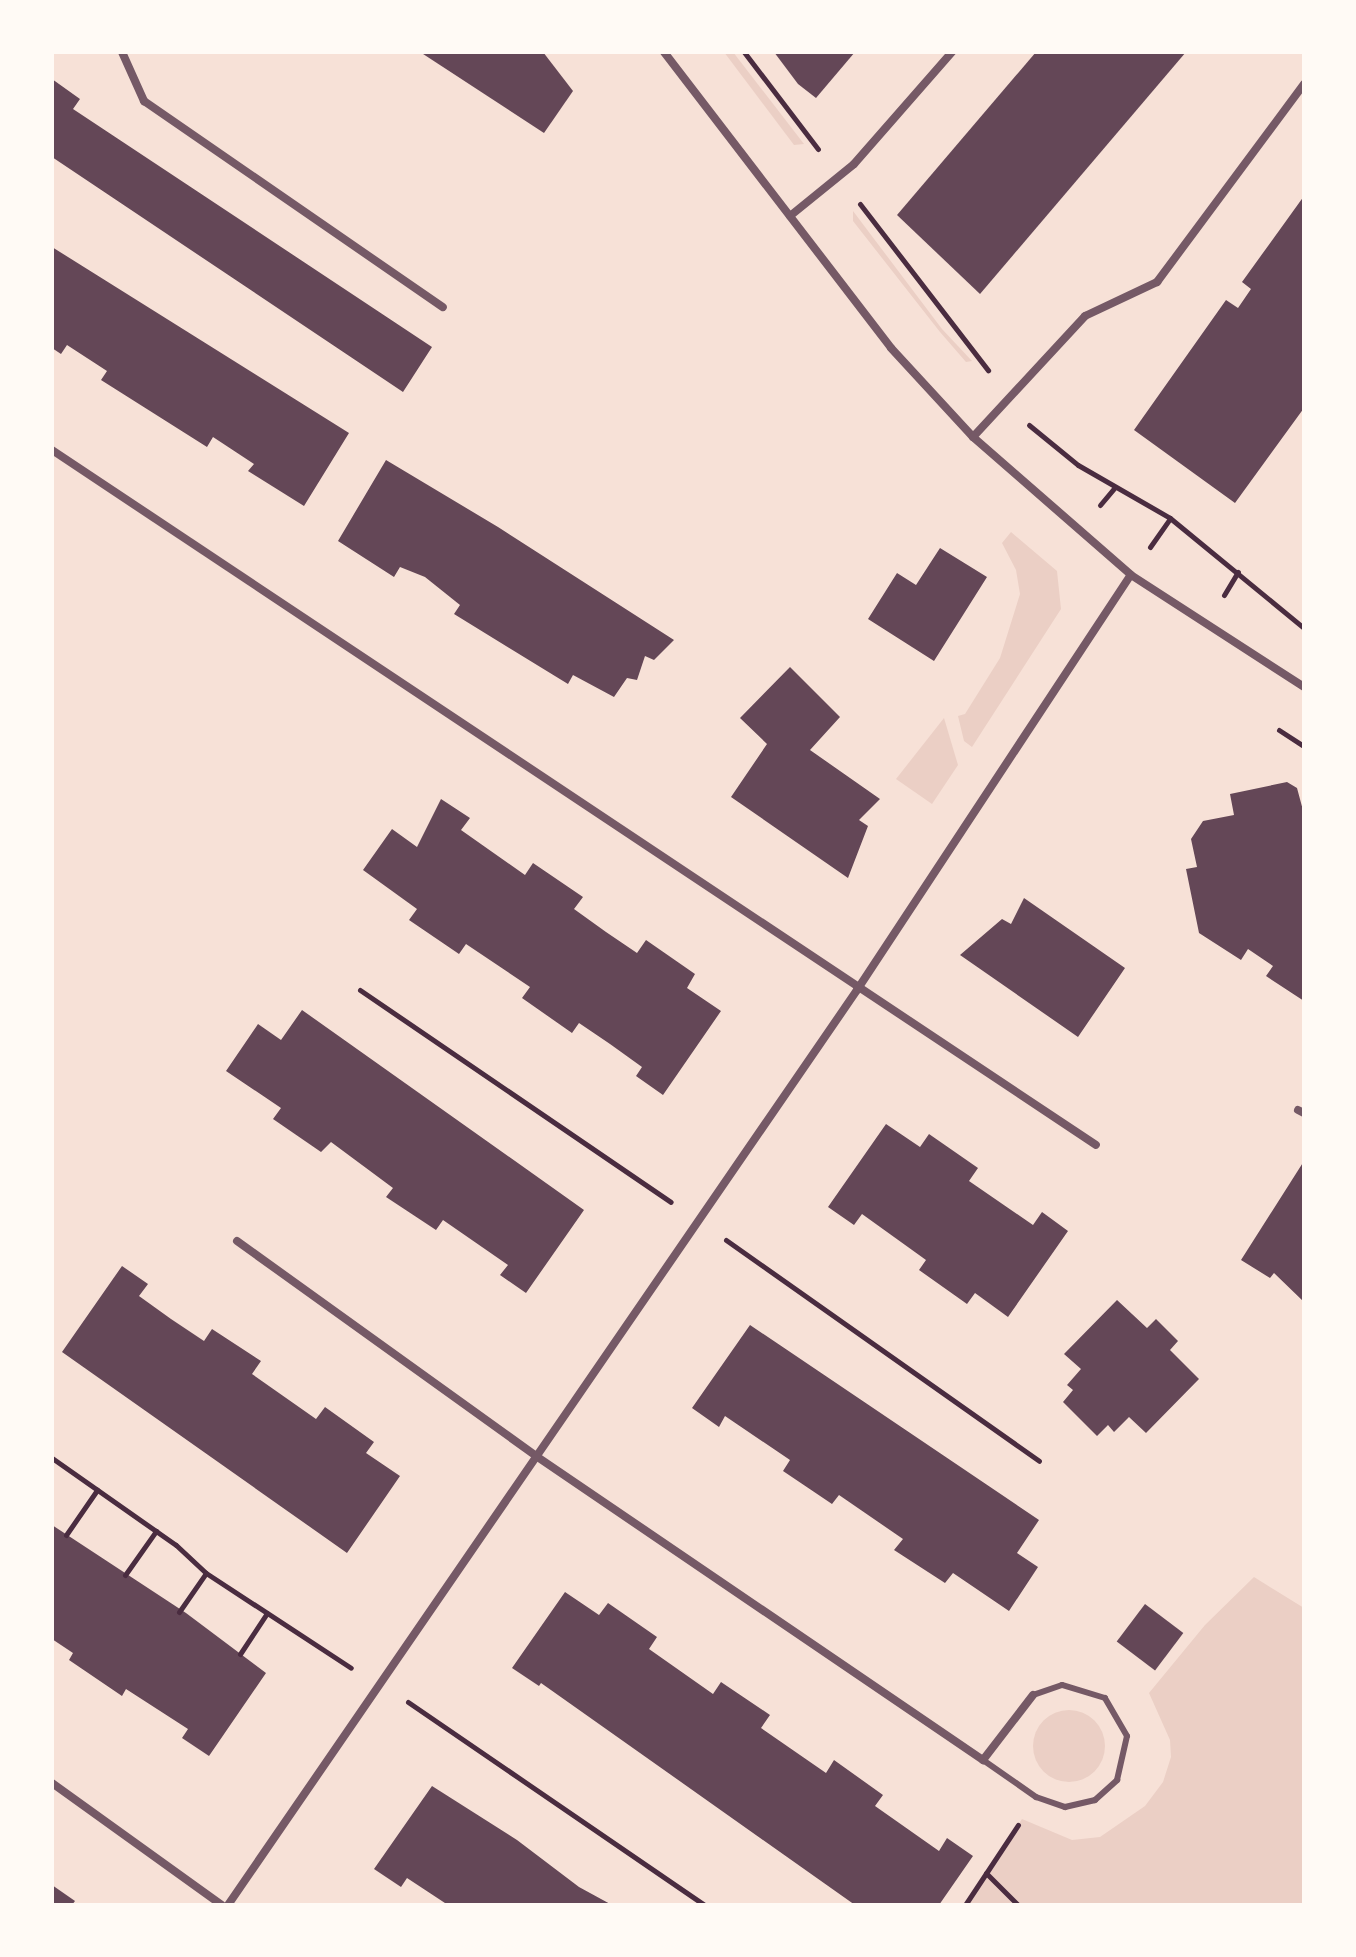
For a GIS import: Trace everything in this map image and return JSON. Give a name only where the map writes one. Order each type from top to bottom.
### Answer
[{"type":"street","points":[[122,52],[144,101],[443,307]]},
{"type":"street","points":[[664,52],[891,348],[973,437],[1131,575],[1304,687]]},
{"type":"street","points":[[790,216],[839,176],[952,52]]},
{"type":"street","points":[[973,437],[1085,316],[1157,282],[1304,84]]},
{"type":"street","points":[[52,450],[291,605],[857,990],[1096,1145]]},
{"type":"street","points":[[52,1783],[225,1905],[380,1685],[857,990],[1131,575]]},
{"type":"street","points":[[237,1241],[536,1456],[983,1760],[1033,1695]]},
{"type":"lane","points":[[983,1760],[1036,1797],[1065,1807],[1095,1800],[1117,1780],[1127,1736],[1115,1709],[1092,1690],[1062,1685],[1033,1695]]},
{"type":"path","points":[[744,52],[981,356],[1006,403],[1047,443],[1170,518],[1304,628]]},
{"type":"path","points":[[1097,509],[1115,487]]},
{"type":"path","points":[[1221,599],[1238,572]]},
{"type":"path","points":[[1279,730],[1304,746]]},
{"type":"path","points":[[52,1458],[156,1531],[206,1573],[380,1685],[705,1905]]},
{"type":"path","points":[[66,1535],[97,1490]]},
{"type":"path","points":[[125,1575],[156,1531]]},
{"type":"path","points":[[179,1612],[206,1573]]},
{"type":"path","points":[[240,1654],[267,1613]]},
{"type":"path","points":[[965,1905],[1036,1797]]},
{"type":"path","points":[[986,1873],[1018,1905]]},
{"type":"shaded area","points":[[724,52],[733,52],[804,144],[794,145]]},
{"type":"shaded area","points":[[853,211],[942,329],[972,361],[966,362],[940,332],[853,221]]},
{"type":"shaded area","points":[[1011,532],[1057,571],[1061,609],[972,747],[964,741],[958,716],[965,714],[1000,658],[1020,594],[1016,570],[1002,543]]},
{"type":"shaded area","points":[[944,718],[958,765],[932,804],[896,779]]},
{"type":"shaded area","points":[[1254,1577],[1304,1608],[1304,1905],[965,1905],[1022,1819],[1072,1840],[1100,1837],[1145,1806],[1163,1782],[1171,1757],[1170,1740],[1149,1693],[1205,1625]]},
{"type":"shaded area","points":[[1076,1710],[1095,1720],[1103,1732],[1103,1760],[1095,1772],[1083,1780],[1062,1782],[1043,1772],[1035,1760],[1033,1739],[1043,1720],[1055,1712]]},
{"type":"building","points":[[420,52],[543,52],[573,91],[544,133]]},
{"type":"building","points":[[774,52],[855,52],[816,98],[798,84]]},
{"type":"building","points":[[1036,52],[1186,52],[980,294],[897,215]]},
{"type":"building","points":[[52,79],[80,99],[73,109],[432,347],[403,392],[52,157]]},
{"type":"building","points":[[1304,196],[1304,408],[1235,503],[1134,430],[1226,300],[1238,308],[1251,289],[1242,282]]},
{"type":"building","points":[[52,247],[349,433],[304,506],[248,471],[254,464],[213,437],[207,447],[101,380],[107,371],[67,345],[61,354],[52,348]]},
{"type":"building","points":[[386,460],[498,527],[674,640],[654,660],[645,656],[637,680],[627,678],[614,697],[573,675],[568,684],[454,614],[460,605],[425,577],[400,567],[394,577],[338,541]]},
{"type":"building","points":[[940,548],[987,577],[934,661],[868,619],[897,573],[916,585]]},
{"type":"building","points":[[790,667],[840,717],[810,750],[880,799],[859,820],[868,826],[848,878],[731,797],[767,744],[740,718]]},
{"type":"building","points":[[1287,782],[1297,788],[1304,814],[1304,1001],[1266,976],[1273,966],[1248,949],[1241,960],[1199,933],[1186,869],[1197,867],[1191,839],[1203,821],[1234,815],[1230,794]]},
{"type":"building","points":[[441,799],[470,818],[461,830],[525,875],[533,863],[583,897],[574,909],[606,932],[637,953],[646,940],[695,974],[687,988],[721,1011],[663,1095],[636,1076],[642,1067],[610,1044],[579,1023],[572,1033],[522,998],[530,987],[466,944],[459,954],[409,920],[417,909],[363,870],[392,829],[417,847]]},
{"type":"building","points":[[1024,898],[1125,968],[1078,1037],[960,955],[1002,919],[1011,924]]},
{"type":"building","points":[[302,1010],[584,1210],[526,1293],[500,1275],[508,1265],[443,1220],[436,1230],[386,1197],[393,1188],[331,1142],[321,1152],[273,1119],[281,1108],[226,1071],[258,1024],[281,1040]]},
{"type":"building","points":[[886,1124],[920,1147],[929,1134],[978,1168],[969,1181],[1033,1225],[1042,1212],[1068,1231],[1008,1317],[975,1293],[967,1304],[919,1270],[926,1260],[862,1214],[854,1225],[828,1207]]},
{"type":"building","points":[[1304,1161],[1304,1302],[1274,1273],[1270,1278],[1241,1260]]},
{"type":"building","points":[[122,1266],[148,1284],[139,1296],[171,1319],[204,1341],[212,1329],[261,1361],[252,1374],[316,1419],[325,1407],[374,1442],[366,1453],[400,1476],[347,1553],[62,1352]]},
{"type":"building","points":[[1117,1300],[1147,1328],[1156,1319],[1178,1341],[1170,1350],[1199,1379],[1146,1433],[1129,1417],[1114,1432],[1108,1425],[1097,1436],[1063,1402],[1073,1390],[1067,1385],[1081,1369],[1064,1354]]},
{"type":"building","points":[[750,1325],[1039,1520],[1017,1553],[1038,1567],[1009,1611],[953,1573],[945,1583],[894,1550],[903,1539],[839,1495],[832,1504],[783,1471],[790,1460],[725,1416],[719,1427],[692,1408]]},
{"type":"building","points":[[52,1525],[186,1613],[266,1673],[209,1756],[182,1738],[188,1729],[126,1689],[122,1696],[69,1660],[73,1653],[52,1639]]},
{"type":"building","points":[[565,1592],[599,1615],[608,1603],[657,1637],[649,1649],[713,1694],[721,1682],[770,1715],[761,1728],[826,1773],[834,1760],[883,1795],[875,1806],[939,1851],[947,1838],[973,1856],[939,1905],[855,1905],[541,1683],[539,1686],[512,1668]]},
{"type":"building","points":[[1145,1604],[1183,1633],[1155,1670],[1117,1642]]},
{"type":"building","points":[[432,1786],[517,1840],[579,1887],[612,1905],[448,1905],[407,1878],[401,1887],[374,1869]]},
{"type":"building","points":[[52,1885],[75,1901],[72,1905],[52,1905]]}]
